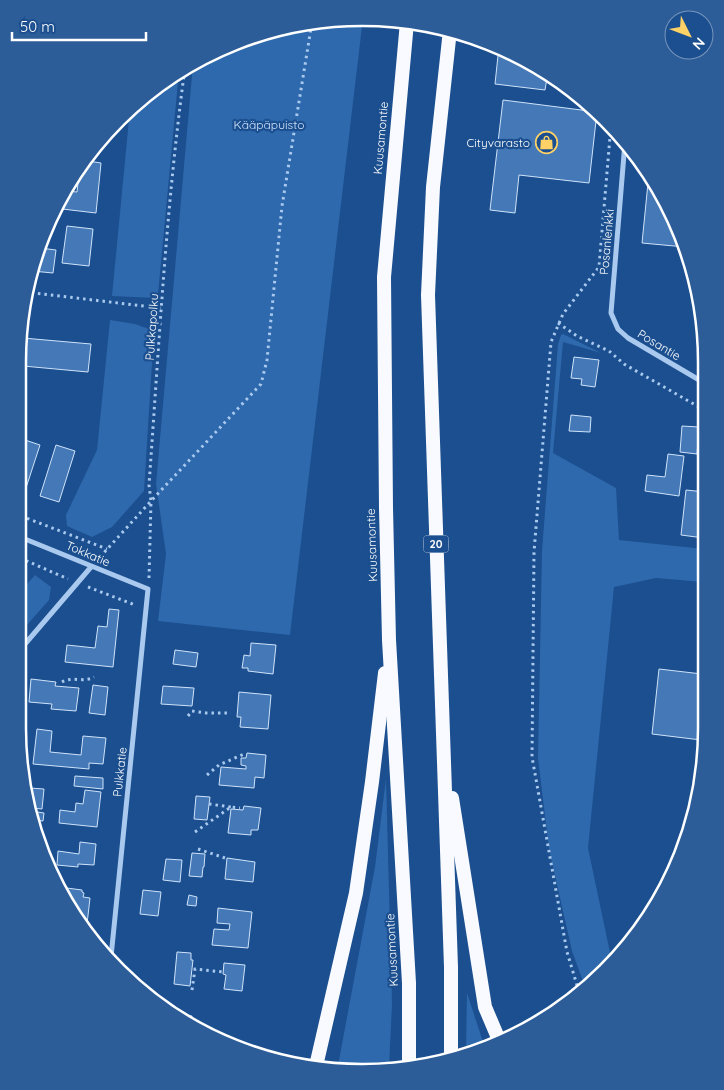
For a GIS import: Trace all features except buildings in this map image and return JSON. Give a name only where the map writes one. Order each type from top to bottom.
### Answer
[{"type":"highway","name":"Kuusamontie","points":[[406,29],[384,277],[386,508],[390,640],[409,982],[409,1060]]},
{"type":"highway","name":"20","points":[[449,38],[433,187],[428,295],[442,736],[452,967],[450,1052]]},
{"type":"highway","points":[[317,1061],[356,893],[390,640]]},
{"type":"highway","points":[[442,736],[485,1007],[497,1035]]},
{"type":"street","name":"Posanlenkki","points":[[624,153],[611,312],[618,329],[628,338]]},
{"type":"street","name":"Posantie","points":[[628,338],[698,379]]},
{"type":"street","name":"Tokkatie","points":[[26,540],[148,589]]},
{"type":"street","points":[[26,643],[91,567]]},
{"type":"street","name":"Pulkkatie","points":[[112,951],[148,589]]},
{"type":"path","points":[[91,567],[261,384],[267,360],[282,206],[311,30]]},
{"type":"path","name":"Pulkkapolku","points":[[148,589],[150,486],[162,308],[176,133],[184,78]]},
{"type":"path","points":[[578,984],[567,952],[532,757],[534,552],[551,342],[563,314],[599,267],[610,137]]},
{"type":"path","points":[[34,293],[162,308]]},
{"type":"path","points":[[558,323],[577,336],[609,351],[624,364],[698,406]]},
{"type":"path","points":[[26,518],[107,549]]},
{"type":"path","points":[[62,682],[68,679],[89,680],[94,677]]},
{"type":"path","points":[[188,716],[192,711],[231,713]]},
{"type":"path","points":[[207,775],[219,765],[244,754]]},
{"type":"path","points":[[209,804],[240,808]]},
{"type":"path","points":[[195,832],[231,807]]},
{"type":"path","points":[[198,849],[224,858]]},
{"type":"path","points":[[192,990],[195,969],[223,972]]},
{"type":"green space","name":"Kääpäpuisto","points":[[362,26],[290,635],[158,621],[166,554],[156,484],[192,72],[234,52],[275,38],[318,29]]},
{"type":"green space","points":[[178,81],[158,294],[155,298],[112,296],[129,121]]},
{"type":"green space","points":[[110,320],[135,324],[154,331],[144,491],[112,527],[92,537],[67,526],[66,515],[97,450]]},
{"type":"green space","points":[[563,334],[601,353],[563,342],[553,453],[616,488],[619,540],[698,548],[698,582],[656,578],[614,587],[588,848],[610,953],[583,980],[572,951],[549,849],[538,758],[542,551],[558,344]]},
{"type":"green space","points":[[35,575],[51,587],[49,600],[26,626],[26,585]]},
{"type":"green space","points":[[386,779],[392,1004],[389,1063],[339,1063],[375,867]]},
{"type":"green space","points":[[467,993],[483,1041],[466,1047]]},
{"type":"place","name":"Cityvarasto","points":[[546,143]]}]
